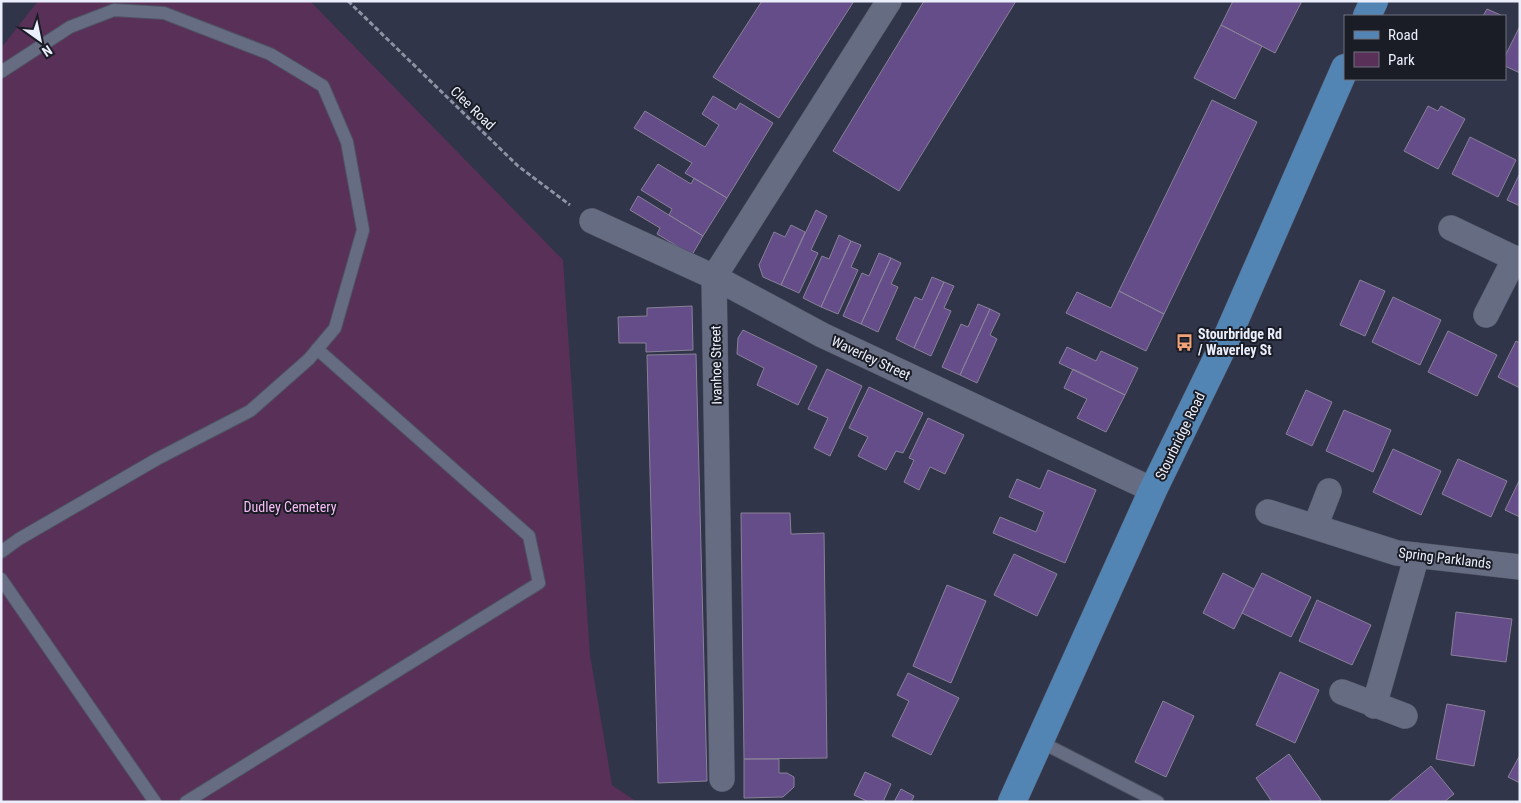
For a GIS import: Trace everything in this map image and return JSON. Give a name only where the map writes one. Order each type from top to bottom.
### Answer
[{"type":"main road","points":[[1368,15],[1374,1]]},
{"type":"main road","name":"Stourbridge Road","points":[[1012,802],[1153,490],[1225,342],[1344,70]]},
{"type":"street","points":[[714,277],[889,1]]},
{"type":"street","name":"Waverley Street","points":[[592,221],[714,277],[822,335],[1153,490]]},
{"type":"street","points":[[1451,228],[1517,260],[1486,315]]},
{"type":"street","name":"Ivanhoe Street","points":[[714,277],[722,779]]},
{"type":"street","points":[[1315,527],[1329,491]]},
{"type":"street","name":"Spring Parklands","points":[[1268,512],[1396,553],[1520,567]]},
{"type":"street","points":[[1374,706],[1417,555]]},
{"type":"street","points":[[1342,692],[1374,706],[1405,716]]},
{"type":"lane","points":[[1,72],[70,27],[114,10],[164,13],[218,32],[270,54],[323,86],[346,142],[364,230],[335,328],[309,359],[250,411],[157,459],[19,539],[1,552]]},
{"type":"lane","points":[[186,802],[538,583],[529,536],[318,348]]},
{"type":"lane","points":[[1,579],[154,802]]},
{"type":"lane","points":[[1039,741],[1158,802]]},
{"type":"path","name":"Clee Road","points":[[348,1],[518,166],[592,221]]},
{"type":"green space","name":"Dudley Cemetery","points":[[38,1],[310,1],[563,260],[590,655],[612,785],[637,802],[1,802],[1,48]]},
{"type":"building","points":[[762,1],[854,1],[779,118],[713,77]]},
{"type":"building","points":[[924,1],[1016,1],[899,191],[833,151]]},
{"type":"building","points":[[1233,1],[1302,1],[1275,53],[1221,25]]},
{"type":"building","points":[[1487,9],[1501,15],[1484,15]]},
{"type":"building","points":[[1221,25],[1262,46],[1235,99],[1194,78]]},
{"type":"building","points":[[1520,26],[1520,73],[1506,66],[1506,54]]},
{"type":"building","points":[[713,96],[736,110],[740,103],[773,123],[727,198],[685,173],[692,163],[634,128],[645,111],[705,147],[719,125],[702,114]]},
{"type":"building","points":[[1212,100],[1257,122],[1164,314],[1119,291]]},
{"type":"building","points":[[1428,106],[1438,111],[1441,106],[1465,119],[1438,169],[1404,151]]},
{"type":"building","points":[[1470,137],[1516,160],[1498,197],[1452,174]]},
{"type":"building","points":[[658,164],[691,184],[694,178],[727,198],[703,236],[669,215],[672,209],[641,190]]},
{"type":"building","points":[[1520,173],[1520,206],[1507,200]]},
{"type":"building","points":[[638,196],[703,236],[692,255],[657,234],[660,228],[630,210]]},
{"type":"building","points":[[816,210],[827,216],[811,250],[818,253],[799,293],[781,285]]},
{"type":"building","points":[[791,225],[805,232],[781,285],[763,277],[759,265],[774,232],[785,237]]},
{"type":"building","points":[[839,235],[851,241],[821,307],[803,298],[822,256],[829,259]]},
{"type":"building","points":[[851,241],[861,245],[851,267],[858,270],[838,314],[821,307]]},
{"type":"building","points":[[879,253],[891,258],[861,324],[843,316],[862,273],[869,276]]},
{"type":"building","points":[[891,258],[901,263],[891,284],[898,287],[878,332],[861,324]]},
{"type":"building","points":[[932,277],[944,282],[914,348],[896,339],[915,297],[922,300]]},
{"type":"building","points":[[1360,280],[1385,291],[1365,336],[1340,325]]},
{"type":"building","points":[[944,282],[954,286],[944,308],[951,311],[931,356],[914,348]]},
{"type":"building","points":[[1119,291],[1164,314],[1146,351],[1066,313],[1077,292],[1111,308]]},
{"type":"building","points":[[1393,297],[1441,320],[1420,365],[1372,342]]},
{"type":"building","points":[[978,304],[990,309],[960,375],[942,367],[961,324],[968,327]]},
{"type":"building","points":[[692,306],[693,350],[646,352],[646,343],[619,343],[618,317],[647,316],[647,308]]},
{"type":"building","points":[[990,309],[1000,314],[990,335],[997,339],[977,383],[960,375]]},
{"type":"building","points":[[743,330],[817,366],[798,405],[757,385],[764,368],[737,354],[738,338]]},
{"type":"building","points":[[1448,331],[1497,355],[1477,396],[1428,372]]},
{"type":"building","points":[[1516,341],[1520,343],[1520,388],[1498,377]]},
{"type":"building","points":[[1067,347],[1096,361],[1101,351],[1138,368],[1125,395],[1059,363]]},
{"type":"building","points":[[696,354],[707,781],[658,783],[647,355]]},
{"type":"building","points":[[827,369],[862,386],[830,456],[814,448],[828,418],[808,409]]},
{"type":"building","points":[[1073,369],[1125,395],[1106,432],[1077,418],[1087,399],[1064,388]]},
{"type":"building","points":[[869,387],[923,413],[903,453],[896,451],[886,470],[858,456],[868,437],[849,428]]},
{"type":"building","points":[[1306,390],[1332,402],[1312,446],[1286,434]]},
{"type":"building","points":[[1344,410],[1391,430],[1373,472],[1326,451]]},
{"type":"building","points":[[928,418],[964,435],[945,474],[930,467],[919,490],[904,482],[914,460],[909,458]]},
{"type":"building","points":[[1393,449],[1441,471],[1421,515],[1373,492]]},
{"type":"building","points":[[1458,459],[1507,481],[1491,517],[1442,494]]},
{"type":"building","points":[[1048,470],[1096,490],[1065,563],[993,533],[1000,517],[1036,532],[1044,512],[1009,497],[1017,479],[1040,489]]},
{"type":"building","points":[[1520,479],[1520,517],[1505,510]]},
{"type":"building","points":[[741,513],[790,513],[791,534],[824,533],[827,758],[744,759]]},
{"type":"building","points":[[1014,554],[1057,574],[1037,616],[994,595]]},
{"type":"building","points":[[1223,573],[1254,589],[1234,629],[1203,613]]},
{"type":"building","points":[[1262,573],[1311,597],[1291,637],[1242,613]]},
{"type":"building","points":[[947,585],[986,601],[951,683],[913,666]]},
{"type":"building","points":[[1317,600],[1371,625],[1352,665],[1299,641]]},
{"type":"building","points":[[1456,612],[1512,619],[1506,662],[1451,655]]},
{"type":"building","points":[[1280,672],[1319,690],[1295,743],[1256,725]]},
{"type":"building","points":[[908,673],[959,698],[931,755],[892,736],[909,701],[897,695]]},
{"type":"building","points":[[1163,701],[1194,716],[1166,777],[1135,762]]},
{"type":"building","points":[[1447,704],[1485,711],[1474,766],[1436,759]]},
{"type":"building","points":[[1289,754],[1321,800],[1317,802],[1272,802],[1256,778]]},
{"type":"building","points":[[1520,755],[1520,783],[1508,777]]},
{"type":"building","points":[[744,759],[779,759],[779,773],[787,773],[794,777],[794,787],[783,797],[744,798]]},
{"type":"building","points":[[1431,766],[1454,794],[1444,802],[1388,802]]},
{"type":"building","points":[[865,772],[891,784],[883,802],[869,802],[854,795]]},
{"type":"building","points":[[901,789],[914,796],[911,802],[894,802]]},
{"type":"place","name":"Stourbridge Rd / Waverley St","points":[[1184,342]]}]
